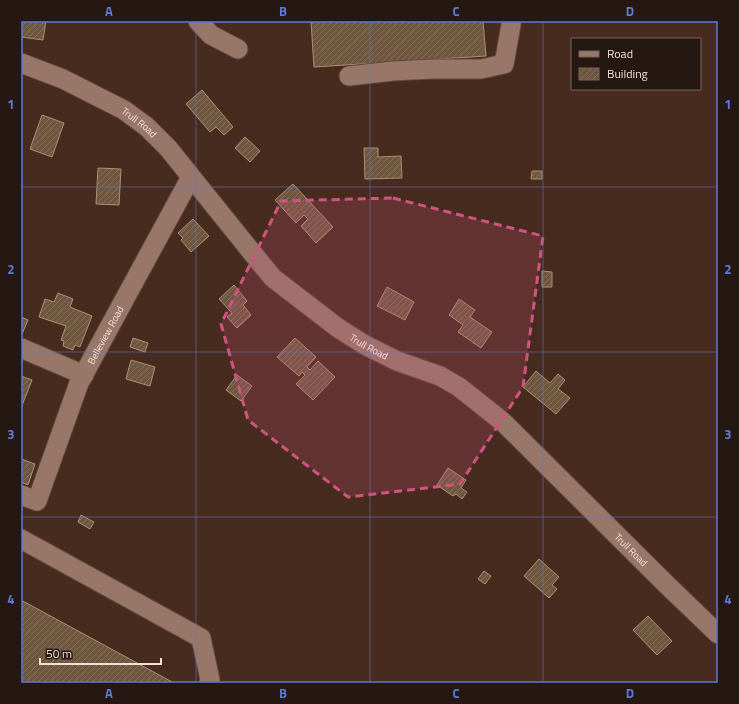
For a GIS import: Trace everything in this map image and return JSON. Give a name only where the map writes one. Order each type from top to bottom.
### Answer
[{"type":"street","points":[[198,21],[211,35],[238,50]]},
{"type":"street","points":[[349,76],[393,71],[481,69],[504,64],[511,21]]},
{"type":"street","name":"Trull Road","points":[[21,63],[64,79],[124,110],[147,127],[168,148],[273,278],[338,328],[365,345],[397,361],[440,376],[459,387],[503,422],[661,580],[718,634]]},
{"type":"street","name":"Belleview Road","points":[[29,498],[79,383],[191,177]]},
{"type":"street","points":[[21,348],[84,375]]},
{"type":"street","points":[[21,539],[201,638],[210,680],[209,683]]},
{"type":"highlighted area","points":[[393,198],[543,236],[523,387],[460,484],[348,497],[248,420],[221,324],[281,201]]},
{"type":"building","points":[[21,21],[46,21],[43,40],[21,37]]},
{"type":"building","points":[[311,21],[483,21],[486,56],[314,67]]},
{"type":"building","points":[[202,90],[233,127],[224,135],[216,127],[210,132],[186,104]]},
{"type":"building","points":[[42,115],[64,123],[52,157],[30,149]]},
{"type":"building","points":[[245,137],[260,151],[250,162],[235,148]]},
{"type":"building","points":[[364,148],[378,148],[378,157],[401,156],[402,178],[365,179]]},
{"type":"building","points":[[98,168],[121,169],[119,205],[96,204]]},
{"type":"building","points":[[532,171],[542,171],[542,179],[531,179]]},
{"type":"building","points":[[293,184],[333,227],[316,243],[301,226],[308,219],[304,215],[296,223],[275,200]]},
{"type":"building","points":[[193,219],[209,236],[191,252],[181,240],[183,238],[178,233]]},
{"type":"building","points":[[542,271],[552,272],[552,287],[542,287]]},
{"type":"building","points":[[234,285],[247,301],[243,305],[251,315],[237,328],[227,317],[232,313],[219,299]]},
{"type":"building","points":[[387,287],[414,302],[405,320],[377,306]]},
{"type":"building","points":[[58,293],[73,299],[70,307],[92,316],[80,347],[75,345],[73,350],[63,346],[64,341],[61,340],[66,326],[39,317],[45,299],[54,302]]},
{"type":"building","points":[[459,299],[475,310],[470,317],[492,332],[481,348],[458,332],[463,325],[449,315]]},
{"type":"building","points":[[21,317],[28,320],[22,334],[21,334]]},
{"type":"building","points":[[133,338],[148,343],[145,352],[130,347]]},
{"type":"building","points":[[295,338],[316,357],[307,367],[310,370],[318,361],[335,377],[313,400],[296,384],[305,375],[302,372],[299,376],[277,357]]},
{"type":"building","points":[[131,360],[155,367],[150,386],[126,379]]},
{"type":"building","points":[[536,371],[550,383],[558,374],[565,380],[558,389],[570,398],[556,414],[523,387]]},
{"type":"building","points":[[237,375],[252,386],[241,401],[226,390]]},
{"type":"building","points":[[21,376],[32,380],[21,408]]},
{"type":"building","points":[[21,459],[35,464],[28,485],[21,482]]},
{"type":"building","points":[[448,468],[466,480],[461,488],[467,492],[462,499],[456,494],[453,496],[437,485]]},
{"type":"building","points":[[81,515],[94,522],[90,529],[78,522]]},
{"type":"building","points":[[539,559],[559,577],[552,585],[557,589],[549,598],[524,576]]},
{"type":"building","points":[[484,571],[491,576],[485,584],[478,579]]},
{"type":"building","points":[[21,600],[174,683],[21,683]]},
{"type":"building","points":[[648,616],[672,641],[657,655],[633,630]]}]
